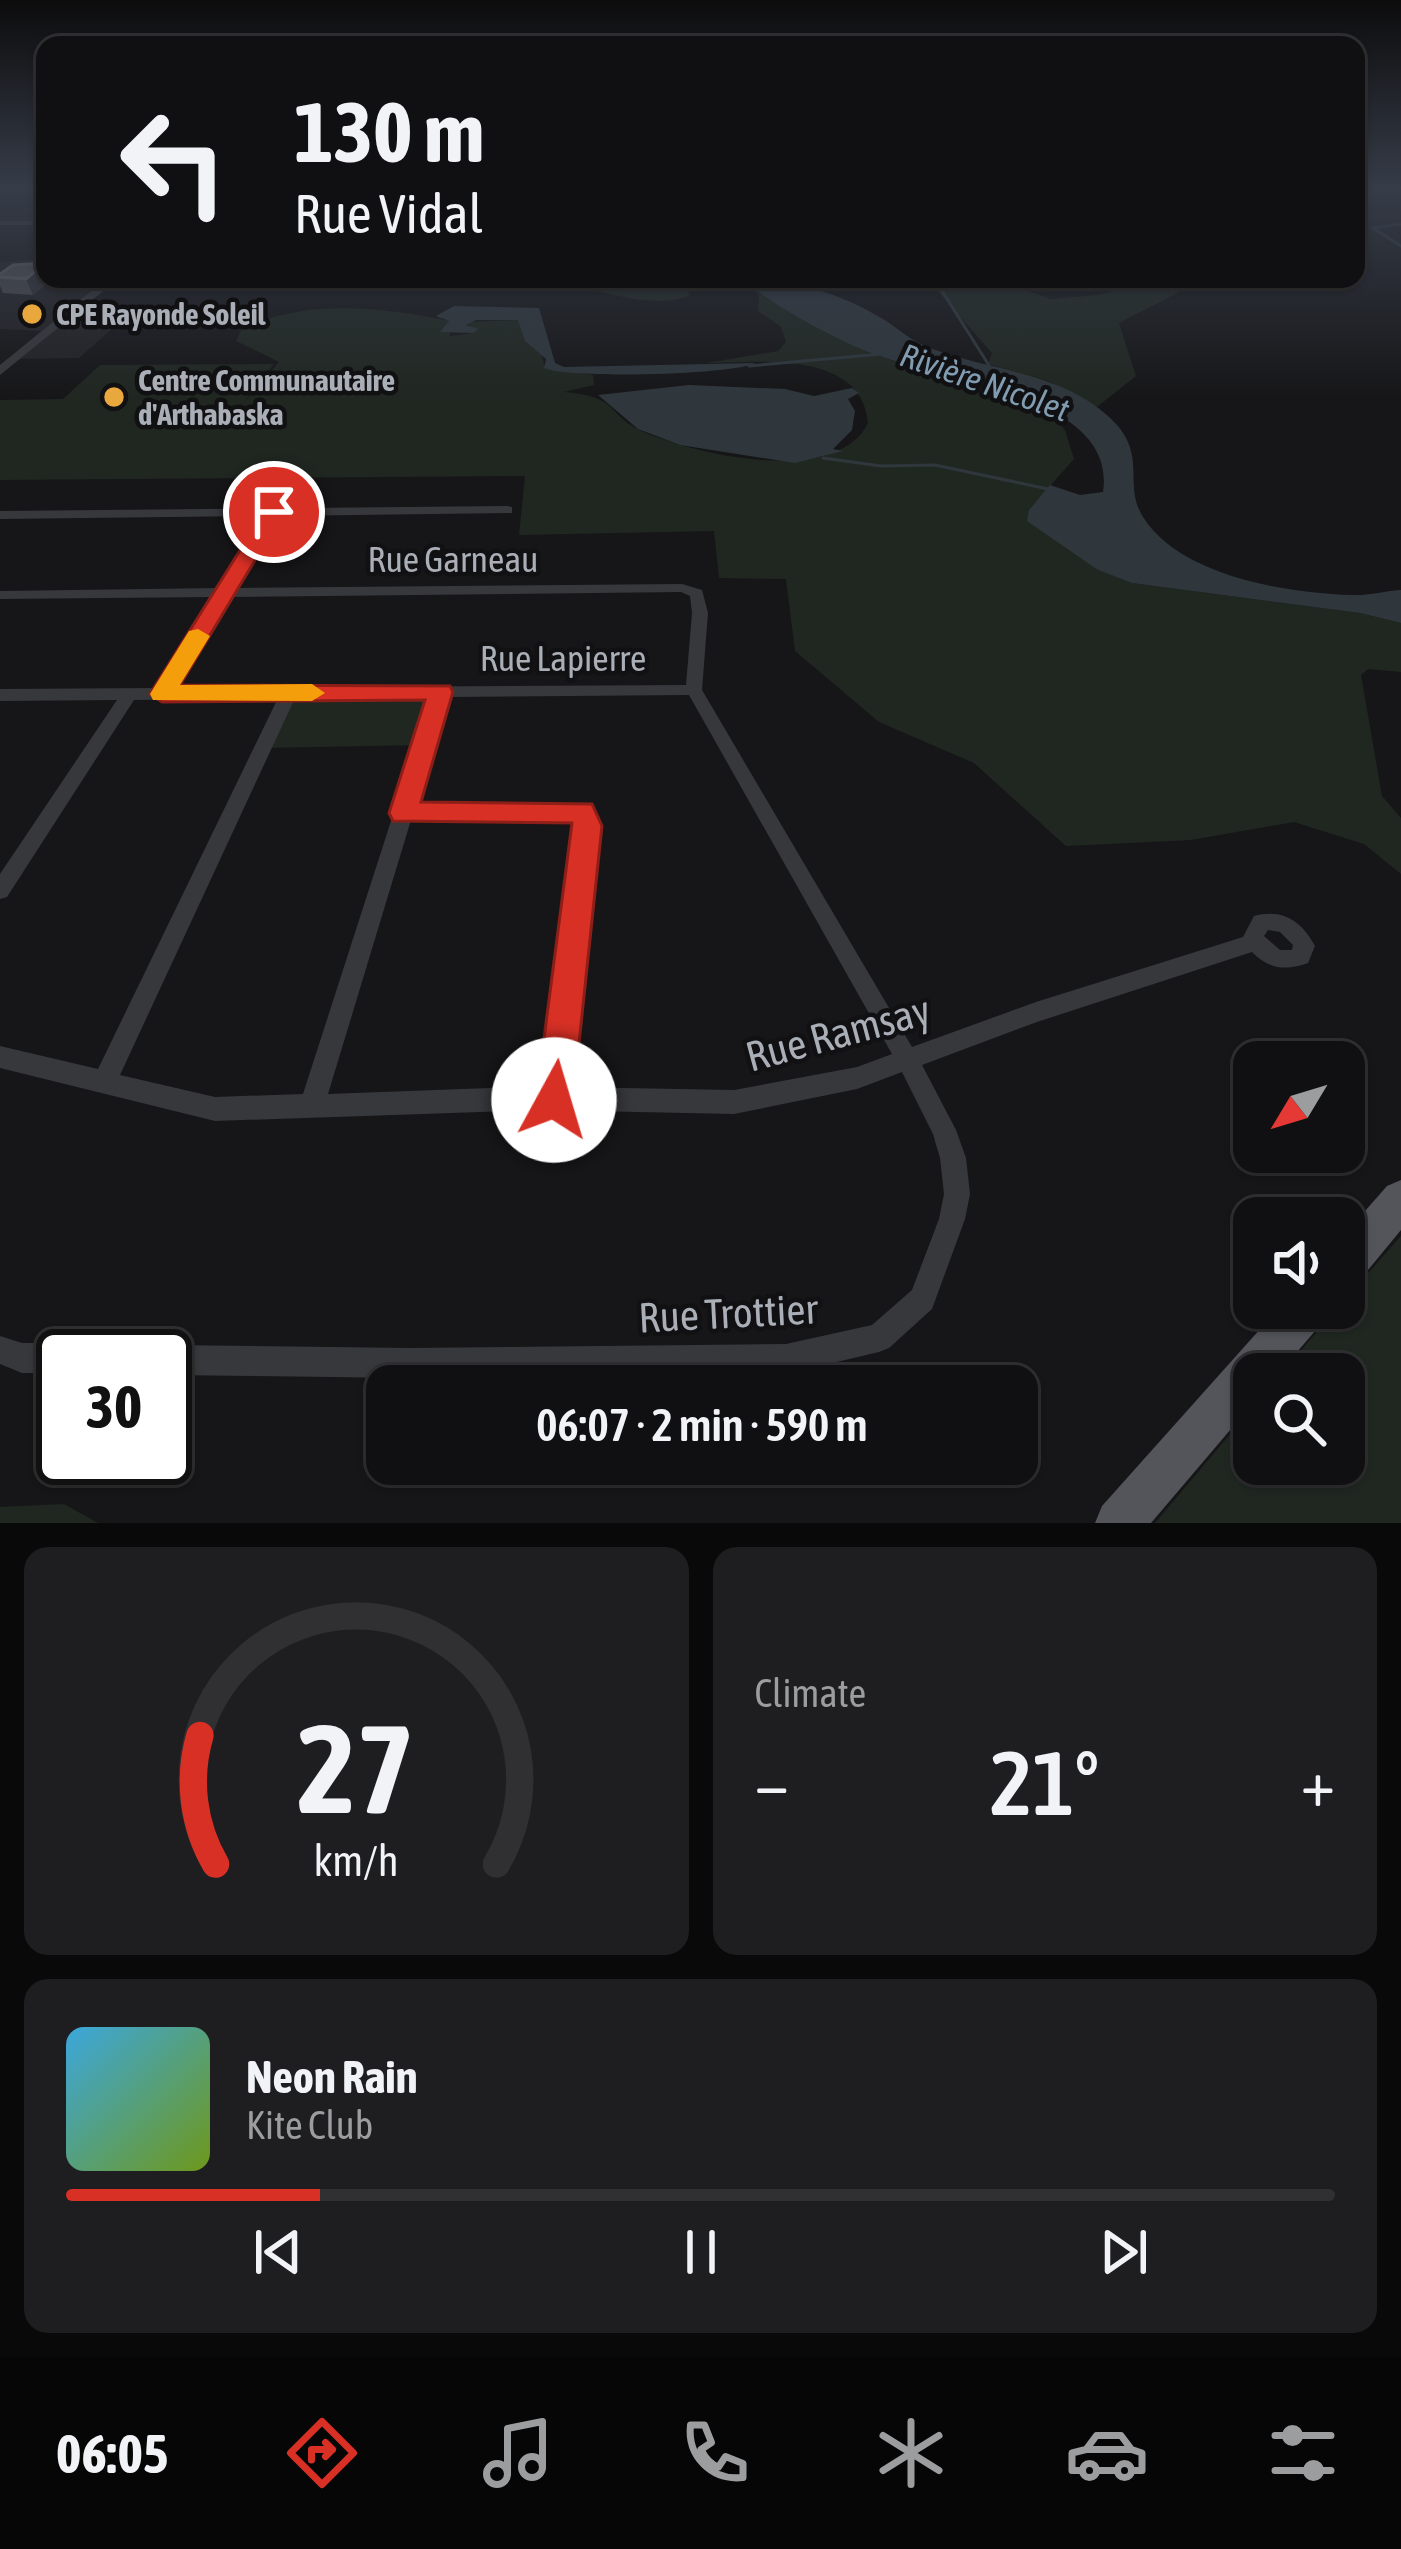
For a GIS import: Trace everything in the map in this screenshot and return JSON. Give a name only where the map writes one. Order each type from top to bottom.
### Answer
[{"type":"main road","points":[[1365,1241],[1401,1200]]},
{"type":"main road","points":[[1119,1523],[1289,1329]]},
{"type":"street","points":[[0,371],[101,288]]},
{"type":"street","points":[[0,515],[507,510]]},
{"type":"street","points":[[162,694],[274,512]]},
{"type":"street","name":"Rue Garneau","points":[[0,595],[690,590],[700,599],[694,690]]},
{"type":"street","name":"Rue Lapierre","points":[[0,695],[694,690]]},
{"type":"street","name":"Rue Trottier","points":[[192,1360],[786,1359],[879,1338],[922,1299],[957,1194],[944,1130],[694,690]]},
{"type":"street","points":[[313,1106],[441,692]]},
{"type":"street","points":[[103,1084],[289,693]]},
{"type":"street","points":[[0,891],[129,694]]},
{"type":"street","points":[[403,813],[582,812],[588,826],[554,1100]]},
{"type":"street","name":"Rue Ramsay","points":[[0,1057],[215,1109],[554,1100],[734,1102],[817,1088],[908,1061],[1016,1018],[1256,942]]},
{"type":"street","points":[[0,1350],[36,1358]]},
{"type":"shaded area","points":[[36,260],[36,288],[95,288],[57,320],[123,319],[79,358],[8,359],[42,331],[0,329],[0,262]]},
{"type":"shaded area","points":[[586,288],[688,288],[689,296],[662,301]]},
{"type":"shaded area","points":[[935,288],[1019,288],[1051,299],[1125,288],[1179,292],[1119,323],[1136,376],[1097,407],[1048,381],[988,364],[992,353]]},
{"type":"shaded area","points":[[753,289],[875,355],[1049,410],[1065,430],[1074,459],[1029,510],[1098,570],[1132,583],[1360,613],[1401,623],[1401,672],[1368,669],[1361,675],[1382,796],[1401,818],[1401,874],[1364,844],[1294,822],[1191,840],[1066,846],[974,763],[879,722],[795,651],[786,579],[719,578],[714,531],[519,535],[525,476],[0,480],[0,400],[63,399],[100,365],[274,364],[241,406],[279,362],[236,341],[242,328],[319,309],[371,309],[449,321],[450,336],[473,333],[467,322],[519,320],[530,343],[541,352],[545,368],[593,375],[594,385],[564,392],[605,402],[632,426],[697,449],[764,460],[797,460],[827,455],[852,443],[868,423],[861,399],[848,383],[828,372],[779,362],[706,363],[778,351],[786,342],[781,327],[758,311],[759,296]]},
{"type":"shaded area","points":[[441,692],[424,745],[262,748],[289,693]]},
{"type":"shaded area","points":[[1401,1236],[1401,1523],[1155,1523],[1233,1431],[1233,1485],[1365,1485],[1365,1353],[1299,1353],[1319,1329],[1365,1329],[1365,1276]]},
{"type":"shaded area","points":[[64,1504],[98,1523],[0,1523],[0,1507]]},
{"type":"water","name":"Rivière Nicolet","points":[[755,289],[816,289],[867,310],[930,348],[1068,390],[1121,430],[1132,455],[1137,504],[1143,517],[1182,554],[1236,577],[1296,590],[1358,595],[1401,590],[1401,623],[1360,613],[1132,583],[1098,570],[1027,521],[1029,510],[1050,485],[1080,495],[1103,492],[1100,459],[1082,433],[1054,412],[1017,396],[857,347]]},
{"type":"water","points":[[454,306],[539,308],[555,363],[564,367],[755,363],[685,373],[559,371],[544,368],[546,359],[525,341],[518,320],[476,320],[466,325],[478,329],[473,333],[440,332],[449,321],[436,316]]},
{"type":"water","points":[[689,385],[785,389],[814,396],[852,388],[859,393],[848,399],[855,411],[852,430],[833,449],[843,451],[795,463],[680,445],[638,429],[598,395]]},
{"type":"building","points":[[36,264],[36,271],[26,279],[0,277],[13,265]]},
{"type":"waterway","points":[[950,288],[942,291],[990,367]]},
{"type":"waterway","points":[[749,366],[881,354]]},
{"type":"waterway","points":[[823,458],[881,466],[935,465],[1048,489]]},
{"type":"slow traffic","points":[[198,636],[162,694],[312,693]]},
{"type":"place","name":"CPE Rayonde Soleil","points":[[32,314]]},
{"type":"place","name":"Centre Communautaire d'Arthabaska","points":[[114,397]]},
{"type":"route","points":[[274,512],[162,694],[441,692],[403,813],[568,808],[582,812],[588,826],[554,1100]]}]
